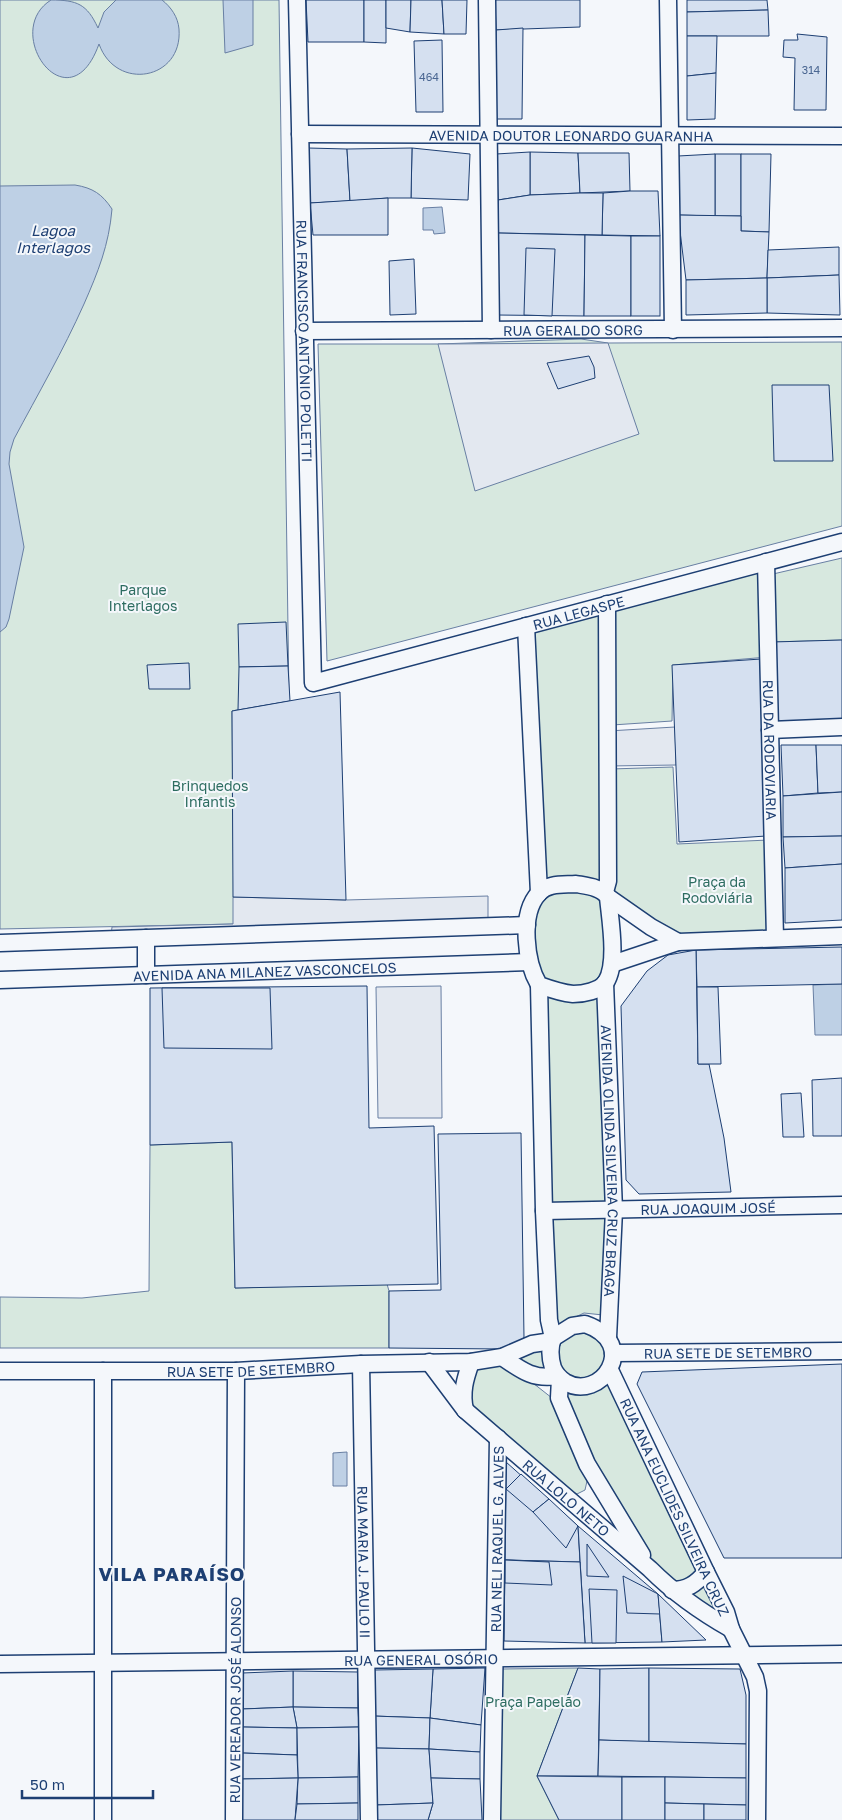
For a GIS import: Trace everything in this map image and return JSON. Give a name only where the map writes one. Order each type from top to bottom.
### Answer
[{"type":"street","name":"RUA FRANCISCO ANTÔNIO POLETTI","points":[[297,0],[313,683]]},
{"type":"street","points":[[487,0],[491,330]]},
{"type":"street","points":[[668,0],[673,330]]},
{"type":"street","name":"AVENIDA DOUTOR LEONARDO GUARANHA","points":[[300,134],[842,136]]},
{"type":"street","name":"RUA GERALDO SORG","points":[[304,331],[842,328]]},
{"type":"street","name":"RUA LEGASPE","points":[[313,683],[842,542]]},
{"type":"street","name":"RUA DA RODOVIARIA","points":[[766,562],[775,938]]},
{"type":"street","points":[[539,985],[575,994],[593,991],[605,983],[612,964],[607,894],[606,604]]},
{"type":"street","points":[[526,626],[539,893]]},
{"type":"street","points":[[770,730],[842,727]]},
{"type":"street","points":[[650,1569],[587,1464],[559,1398],[558,1377],[550,1358],[552,1339],[548,1320],[539,985],[533,975],[529,962],[527,925],[531,908],[539,893],[552,885],[576,884],[594,888],[607,894],[650,927],[678,942]]},
{"type":"street","points":[[0,943],[527,925]]},
{"type":"street","points":[[612,964],[678,942],[842,936]]},
{"type":"street","points":[[146,938],[146,975]]},
{"type":"street","name":"AVENIDA ANA MILANEZ VASCONCELOS","points":[[0,980],[529,962]]},
{"type":"street","name":"AVENIDA OLINDA SILVEIRA CRUZ BRAGA","points":[[605,983],[614,1210],[610,1346]]},
{"type":"street","name":"RUA JOAQUIM JOSÉ","points":[[544,1211],[842,1205]]},
{"type":"street","points":[[502,1357],[526,1373],[544,1378],[558,1377],[570,1385],[584,1387],[600,1380],[610,1370],[612,1362],[610,1346],[598,1329],[585,1324],[572,1326],[552,1339]]},
{"type":"street","name":"RUA SETE DE SETEMBRO","points":[[0,1371],[236,1371],[360,1364],[471,1362],[502,1357],[532,1344],[552,1339]]},
{"type":"street","name":"RUA SETE DE SETEMBRO","points":[[610,1346],[842,1351]]},
{"type":"street","name":"RUA LOLO NETO","points":[[429,1362],[465,1410],[672,1590],[716,1620]]},
{"type":"street","points":[[465,1410],[462,1400],[463,1389],[471,1362]]},
{"type":"street","name":"RUA MARIA J. PAULO II","points":[[360,1364],[369,1820]]},
{"type":"street","name":"RUA ANA EUCLIDES SILVEIRA CRUZ","points":[[610,1370],[726,1612],[732,1629]]},
{"type":"street","points":[[103,1371],[103,1820]]},
{"type":"street","name":"RUA VEREADOR JOSÉ ALONSO","points":[[234,1820],[236,1371]]},
{"type":"street","name":"RUA NELI RAQUEL G. ALVES","points":[[492,1820],[498,1438]]},
{"type":"street","points":[[672,1590],[683,1590],[698,1582],[706,1572]]},
{"type":"street","name":"RUA ANA EUCLIDES SILVEIRA CRUZ","points":[[716,1620],[732,1629]]},
{"type":"street","points":[[732,1629],[756,1677],[758,1691],[757,1820]]},
{"type":"street","name":"RUA GENERAL OSÓRIO","points":[[0,1664],[842,1654]]},
{"type":"green space","name":"Parque Interlagos","points":[[0,0],[279,0],[289,699],[232,711],[234,924],[0,929]]},
{"type":"green space","points":[[581,339],[608,343],[842,342],[842,526],[327,661],[318,344],[439,344]]},
{"type":"green space","points":[[842,558],[842,640],[772,642],[773,574]]},
{"type":"green space","points":[[766,562],[768,657],[673,665],[672,721],[612,725],[611,610]]},
{"type":"green space","points":[[604,612],[603,888],[542,889],[532,630]]},
{"type":"green space","name":"Praça da Rodoviária","points":[[673,767],[677,844],[769,840],[772,935],[679,937],[609,892],[611,769]]},
{"type":"green space","points":[[574,887],[605,898],[604,981],[562,990],[535,973],[533,909],[539,895]]},
{"type":"green space","points":[[541,988],[601,989],[611,1210],[603,1315],[584,1313],[554,1327]]},
{"type":"green space","points":[[232,1142],[235,1288],[387,1284],[389,1291],[389,1348],[0,1348],[0,1297],[82,1298],[149,1291],[150,1145]]},
{"type":"green space","points":[[597,1331],[609,1362],[585,1384],[557,1371],[555,1344],[562,1333]]},
{"type":"green space","points":[[546,1344],[543,1376],[509,1357]]},
{"type":"green space","points":[[502,1364],[524,1376],[552,1398],[582,1463],[587,1481],[585,1490],[577,1494],[559,1485],[471,1407],[470,1378],[479,1368]]},
{"type":"green space","points":[[610,1376],[701,1574],[680,1589],[652,1567],[591,1462],[561,1385]]},
{"type":"green space","points":[[706,1572],[731,1629],[683,1590]]},
{"type":"green space","name":"Praça Papelão","points":[[578,1668],[537,1776],[559,1820],[500,1820],[502,1669]]},
{"type":"shaded area","points":[[608,343],[639,434],[475,491],[438,344]]},
{"type":"shaded area","points":[[675,727],[676,765],[608,766],[608,731]]},
{"type":"shaded area","points":[[488,896],[488,928],[111,936],[112,927],[233,924],[233,897],[346,900]]},
{"type":"shaded area","points":[[441,986],[442,1118],[378,1118],[376,987]]},
{"type":"water","points":[[51,0],[68,1],[80,5],[90,13],[98,28],[104,12],[116,0],[162,0],[176,16],[179,29],[177,46],[171,60],[160,69],[147,74],[133,74],[119,69],[107,59],[99,44],[86,68],[72,77],[57,75],[45,66],[36,50],[33,32],[37,15]]},
{"type":"water","points":[[223,0],[253,0],[253,45],[225,53]]},
{"type":"water","name":"Lagoa Interlagos","points":[[75,185],[92,190],[105,199],[112,209],[111,222],[102,258],[84,304],[59,356],[14,439],[10,452],[9,464],[24,547],[9,619],[6,627],[0,632],[0,186]]},
{"type":"water","points":[[442,207],[445,233],[434,234],[433,230],[423,230],[423,208]]},
{"type":"water","points":[[842,984],[842,1035],[815,1035],[813,985]]},
{"type":"water","points":[[347,1452],[347,1486],[333,1486],[333,1453]]},
{"type":"building","points":[[306,0],[364,0],[364,42],[308,42]]},
{"type":"building","points":[[364,0],[386,0],[386,43],[364,42]]},
{"type":"building","points":[[386,0],[411,0],[410,32],[386,28]]},
{"type":"building","points":[[411,0],[442,0],[444,34],[410,32]]},
{"type":"building","points":[[442,0],[467,0],[466,34],[444,34]]},
{"type":"building","points":[[495,0],[580,0],[580,27],[496,30]]},
{"type":"building","points":[[687,0],[767,0],[768,10],[687,12]]},
{"type":"building","points":[[768,10],[769,36],[687,36],[687,12]]},
{"type":"building","points":[[523,28],[522,119],[495,119],[496,30]]},
{"type":"building","points":[[797,34],[827,37],[826,110],[794,110],[795,58],[783,57],[784,40],[798,40]]},
{"type":"building","points":[[687,36],[717,36],[716,73],[687,76]]},
{"type":"building","points":[[442,40],[443,112],[416,112],[414,41]]},
{"type":"building","points":[[716,73],[715,119],[687,120],[687,76]]},
{"type":"building","points":[[308,148],[347,149],[350,201],[310,203]]},
{"type":"building","points":[[412,148],[470,154],[468,200],[411,198]]},
{"type":"building","points":[[412,148],[411,198],[350,201],[347,149]]},
{"type":"building","points":[[530,152],[578,153],[580,193],[530,195]]},
{"type":"building","points":[[530,152],[530,195],[498,200],[496,154]]},
{"type":"building","points":[[578,153],[629,153],[630,191],[580,193]]},
{"type":"building","points":[[715,154],[741,154],[741,216],[715,216]]},
{"type":"building","points":[[715,154],[715,216],[678,215],[678,156]]},
{"type":"building","points":[[741,154],[771,154],[769,232],[741,231]]},
{"type":"building","points":[[658,191],[660,236],[602,235],[603,193]]},
{"type":"building","points":[[603,193],[602,235],[497,233],[498,200],[530,195]]},
{"type":"building","points":[[388,198],[388,235],[313,235],[310,203]]},
{"type":"building","points":[[678,215],[741,216],[741,231],[769,232],[767,278],[686,280]]},
{"type":"building","points":[[497,233],[585,235],[584,316],[497,315]]},
{"type":"building","points":[[585,235],[631,236],[631,316],[584,316]]},
{"type":"building","points":[[631,236],[660,236],[660,316],[631,316]]},
{"type":"building","points":[[839,247],[839,275],[767,278],[768,250]]},
{"type":"building","points":[[526,248],[555,249],[552,316],[524,315]]},
{"type":"building","points":[[414,259],[416,314],[390,315],[389,261]]},
{"type":"building","points":[[839,275],[840,315],[767,313],[767,278]]},
{"type":"building","points":[[767,278],[767,313],[686,315],[686,280]]},
{"type":"building","points":[[589,356],[594,367],[595,378],[558,389],[547,363]]},
{"type":"building","points":[[772,385],[829,385],[833,461],[774,461]]},
{"type":"building","points":[[286,622],[288,666],[239,667],[238,624]]},
{"type":"building","points":[[842,640],[842,721],[774,722],[772,642]]},
{"type":"building","points":[[761,659],[766,836],[679,842],[672,665]]},
{"type":"building","points":[[189,663],[190,689],[149,689],[147,665]]},
{"type":"building","points":[[288,666],[290,701],[238,710],[239,667]]},
{"type":"building","points":[[340,692],[346,900],[233,897],[232,711]]},
{"type":"building","points":[[781,745],[816,745],[818,793],[783,796]]},
{"type":"building","points":[[816,745],[842,745],[842,792],[818,793]]},
{"type":"building","points":[[842,792],[842,836],[783,837],[783,796]]},
{"type":"building","points":[[842,836],[842,864],[785,868],[783,837]]},
{"type":"building","points":[[842,864],[842,920],[785,923],[785,868]]},
{"type":"building","points":[[842,947],[842,984],[697,987],[696,950]]},
{"type":"building","points":[[696,950],[698,1064],[709,1064],[724,1138],[731,1192],[639,1194],[626,1180],[621,1006],[647,971],[668,955]]},
{"type":"building","points":[[367,986],[369,1128],[434,1126],[438,1284],[235,1288],[232,1142],[150,1145],[150,988]]},
{"type":"building","points":[[697,987],[718,987],[721,1064],[698,1064]]},
{"type":"building","points":[[162,988],[270,988],[272,1049],[164,1048]]},
{"type":"building","points":[[842,1078],[842,1136],[813,1136],[812,1080]]},
{"type":"building","points":[[801,1093],[804,1137],[783,1137],[781,1094]]},
{"type":"building","points":[[521,1133],[524,1338],[504,1349],[389,1348],[389,1291],[441,1290],[438,1134]]},
{"type":"building","points":[[842,1364],[842,1558],[724,1558],[637,1384],[642,1372]]},
{"type":"building","points":[[506,1462],[578,1526],[580,1562],[505,1560]]},
{"type":"building","points":[[521,1474],[549,1499],[533,1512],[506,1489]]},
{"type":"building","points":[[549,1499],[578,1526],[566,1548],[533,1512]]},
{"type":"building","points":[[578,1526],[658,1594],[662,1642],[585,1643]]},
{"type":"building","points":[[587,1544],[609,1577],[587,1576]]},
{"type":"building","points":[[505,1560],[580,1562],[585,1643],[504,1641]]},
{"type":"building","points":[[505,1560],[549,1562],[552,1585],[505,1583]]},
{"type":"building","points":[[623,1576],[658,1594],[660,1614],[627,1613]]},
{"type":"building","points":[[589,1589],[617,1590],[616,1643],[592,1643]]},
{"type":"building","points":[[658,1594],[706,1640],[662,1642]]},
{"type":"building","points":[[485,1668],[481,1725],[430,1718],[433,1669]]},
{"type":"building","points":[[578,1668],[600,1669],[598,1776],[537,1776]]},
{"type":"building","points":[[649,1668],[649,1742],[599,1740],[600,1669]]},
{"type":"building","points":[[649,1668],[740,1669],[746,1695],[746,1744],[649,1742]]},
{"type":"building","points":[[433,1669],[430,1718],[373,1716],[374,1670]]},
{"type":"building","points":[[293,1671],[358,1672],[358,1708],[293,1707]]},
{"type":"building","points":[[293,1671],[293,1707],[242,1709],[242,1673]]},
{"type":"building","points":[[293,1707],[358,1708],[359,1727],[297,1728]]},
{"type":"building","points":[[293,1707],[297,1728],[242,1727],[242,1709]]},
{"type":"building","points":[[373,1716],[430,1718],[429,1749],[374,1748]]},
{"type":"building","points":[[430,1718],[481,1725],[480,1752],[429,1749]]},
{"type":"building","points":[[242,1727],[297,1728],[297,1755],[242,1753]]},
{"type":"building","points":[[359,1727],[358,1777],[298,1778],[297,1728]]},
{"type":"building","points":[[599,1740],[746,1744],[746,1778],[598,1776]]},
{"type":"building","points":[[374,1748],[429,1749],[433,1803],[376,1805]]},
{"type":"building","points":[[429,1749],[480,1752],[480,1779],[431,1778]]},
{"type":"building","points":[[242,1753],[297,1755],[298,1778],[241,1779]]},
{"type":"building","points":[[537,1776],[622,1777],[622,1820],[559,1820]]},
{"type":"building","points":[[358,1777],[358,1803],[297,1804],[298,1778]]},
{"type":"building","points":[[622,1777],[665,1777],[665,1820],[622,1820]]},
{"type":"building","points":[[665,1777],[746,1778],[746,1805],[665,1803]]},
{"type":"building","points":[[298,1778],[295,1820],[241,1820],[241,1779]]},
{"type":"building","points":[[431,1778],[480,1779],[482,1820],[428,1820],[433,1803]]},
{"type":"building","points":[[358,1803],[358,1820],[295,1820],[297,1804]]},
{"type":"building","points":[[433,1803],[428,1820],[376,1820],[376,1805]]},
{"type":"building","points":[[665,1803],[704,1804],[704,1820],[665,1820]]},
{"type":"building","points":[[704,1804],[746,1805],[746,1820],[704,1820]]},
{"type":"district","name":"VILA PARAÍSO","points":[[172,1573]]},
{"type":"park label","name":"Brinquedos Infantis","points":[[210,794]]}]
